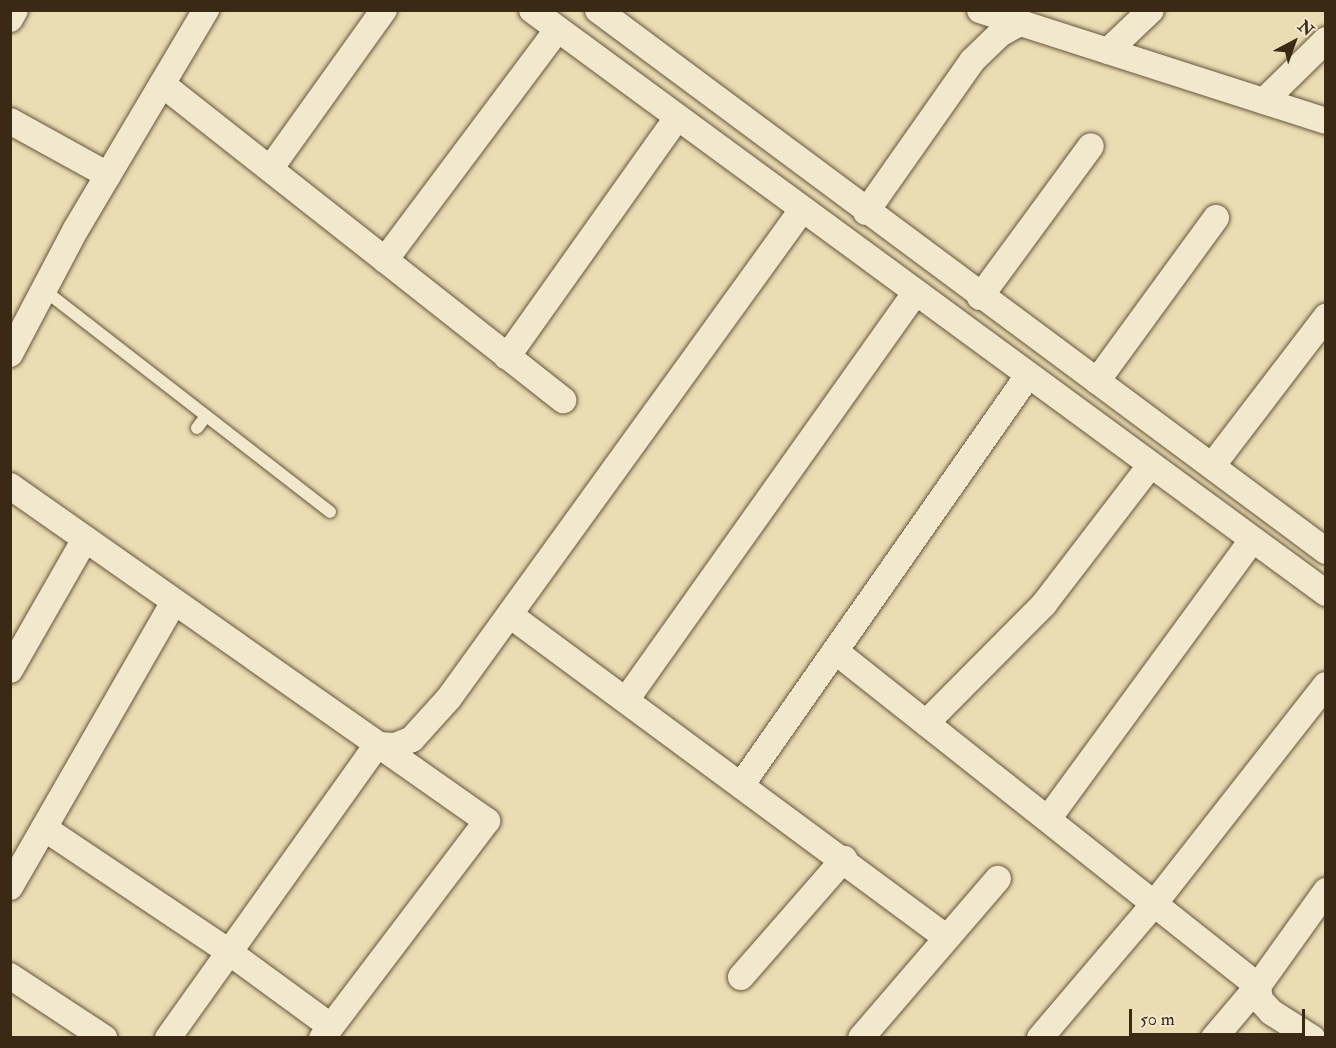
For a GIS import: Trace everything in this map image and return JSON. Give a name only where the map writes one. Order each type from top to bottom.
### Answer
[{"type":"street","points":[[10,18],[15,10]]},
{"type":"street","points":[[10,354],[108,175],[206,10]]},
{"type":"street","points":[[270,170],[384,10]]},
{"type":"street","points":[[532,10],[1027,377],[1326,593]]},
{"type":"street","points":[[598,10],[980,297],[1212,466],[1323,543]]},
{"type":"street","points":[[980,10],[1326,121]]},
{"type":"street","points":[[1108,51],[1151,10]]},
{"type":"street","points":[[866,212],[972,61],[1000,34],[1020,23]]},
{"type":"street","points":[[385,260],[557,30]]},
{"type":"street","points":[[1264,101],[1326,40]]},
{"type":"street","points":[[162,84],[563,400]]},
{"type":"street","points":[[507,357],[677,118]]},
{"type":"street","points":[[10,121],[108,175]]},
{"type":"street","points":[[980,297],[1091,146]]},
{"type":"street","points":[[377,745],[404,744],[423,731],[510,615],[801,210]]},
{"type":"street","points":[[1097,381],[1216,218]]},
{"type":"street","points":[[626,700],[914,294]]},
{"type":"street","points":[[1212,466],[1326,317]]},
{"type":"street","points":[[742,784],[1027,377]]},
{"type":"street","points":[[926,723],[1044,604],[1149,466]]},
{"type":"street","points":[[10,486],[487,821],[326,1032],[229,952],[44,828]]},
{"type":"street","points":[[10,670],[86,539]]},
{"type":"street","points":[[1048,819],[1252,540]]},
{"type":"street","points":[[10,887],[174,602]]},
{"type":"street","points":[[510,615],[742,784],[947,938]]},
{"type":"street","points":[[835,651],[1258,986],[1260,1000],[1271,1012],[1312,1038]]},
{"type":"street","points":[[1040,1038],[1154,904],[1326,685]]},
{"type":"street","points":[[168,1038],[377,745]]},
{"type":"street","points":[[741,977],[844,860]]},
{"type":"street","points":[[861,1038],[998,879]]},
{"type":"street","points":[[1214,1038],[1258,986],[1326,891]]},
{"type":"street","points":[[10,976],[104,1038]]},
{"type":"lane","points":[[44,290],[330,512]]},
{"type":"lane","points":[[197,428],[206,416]]}]
